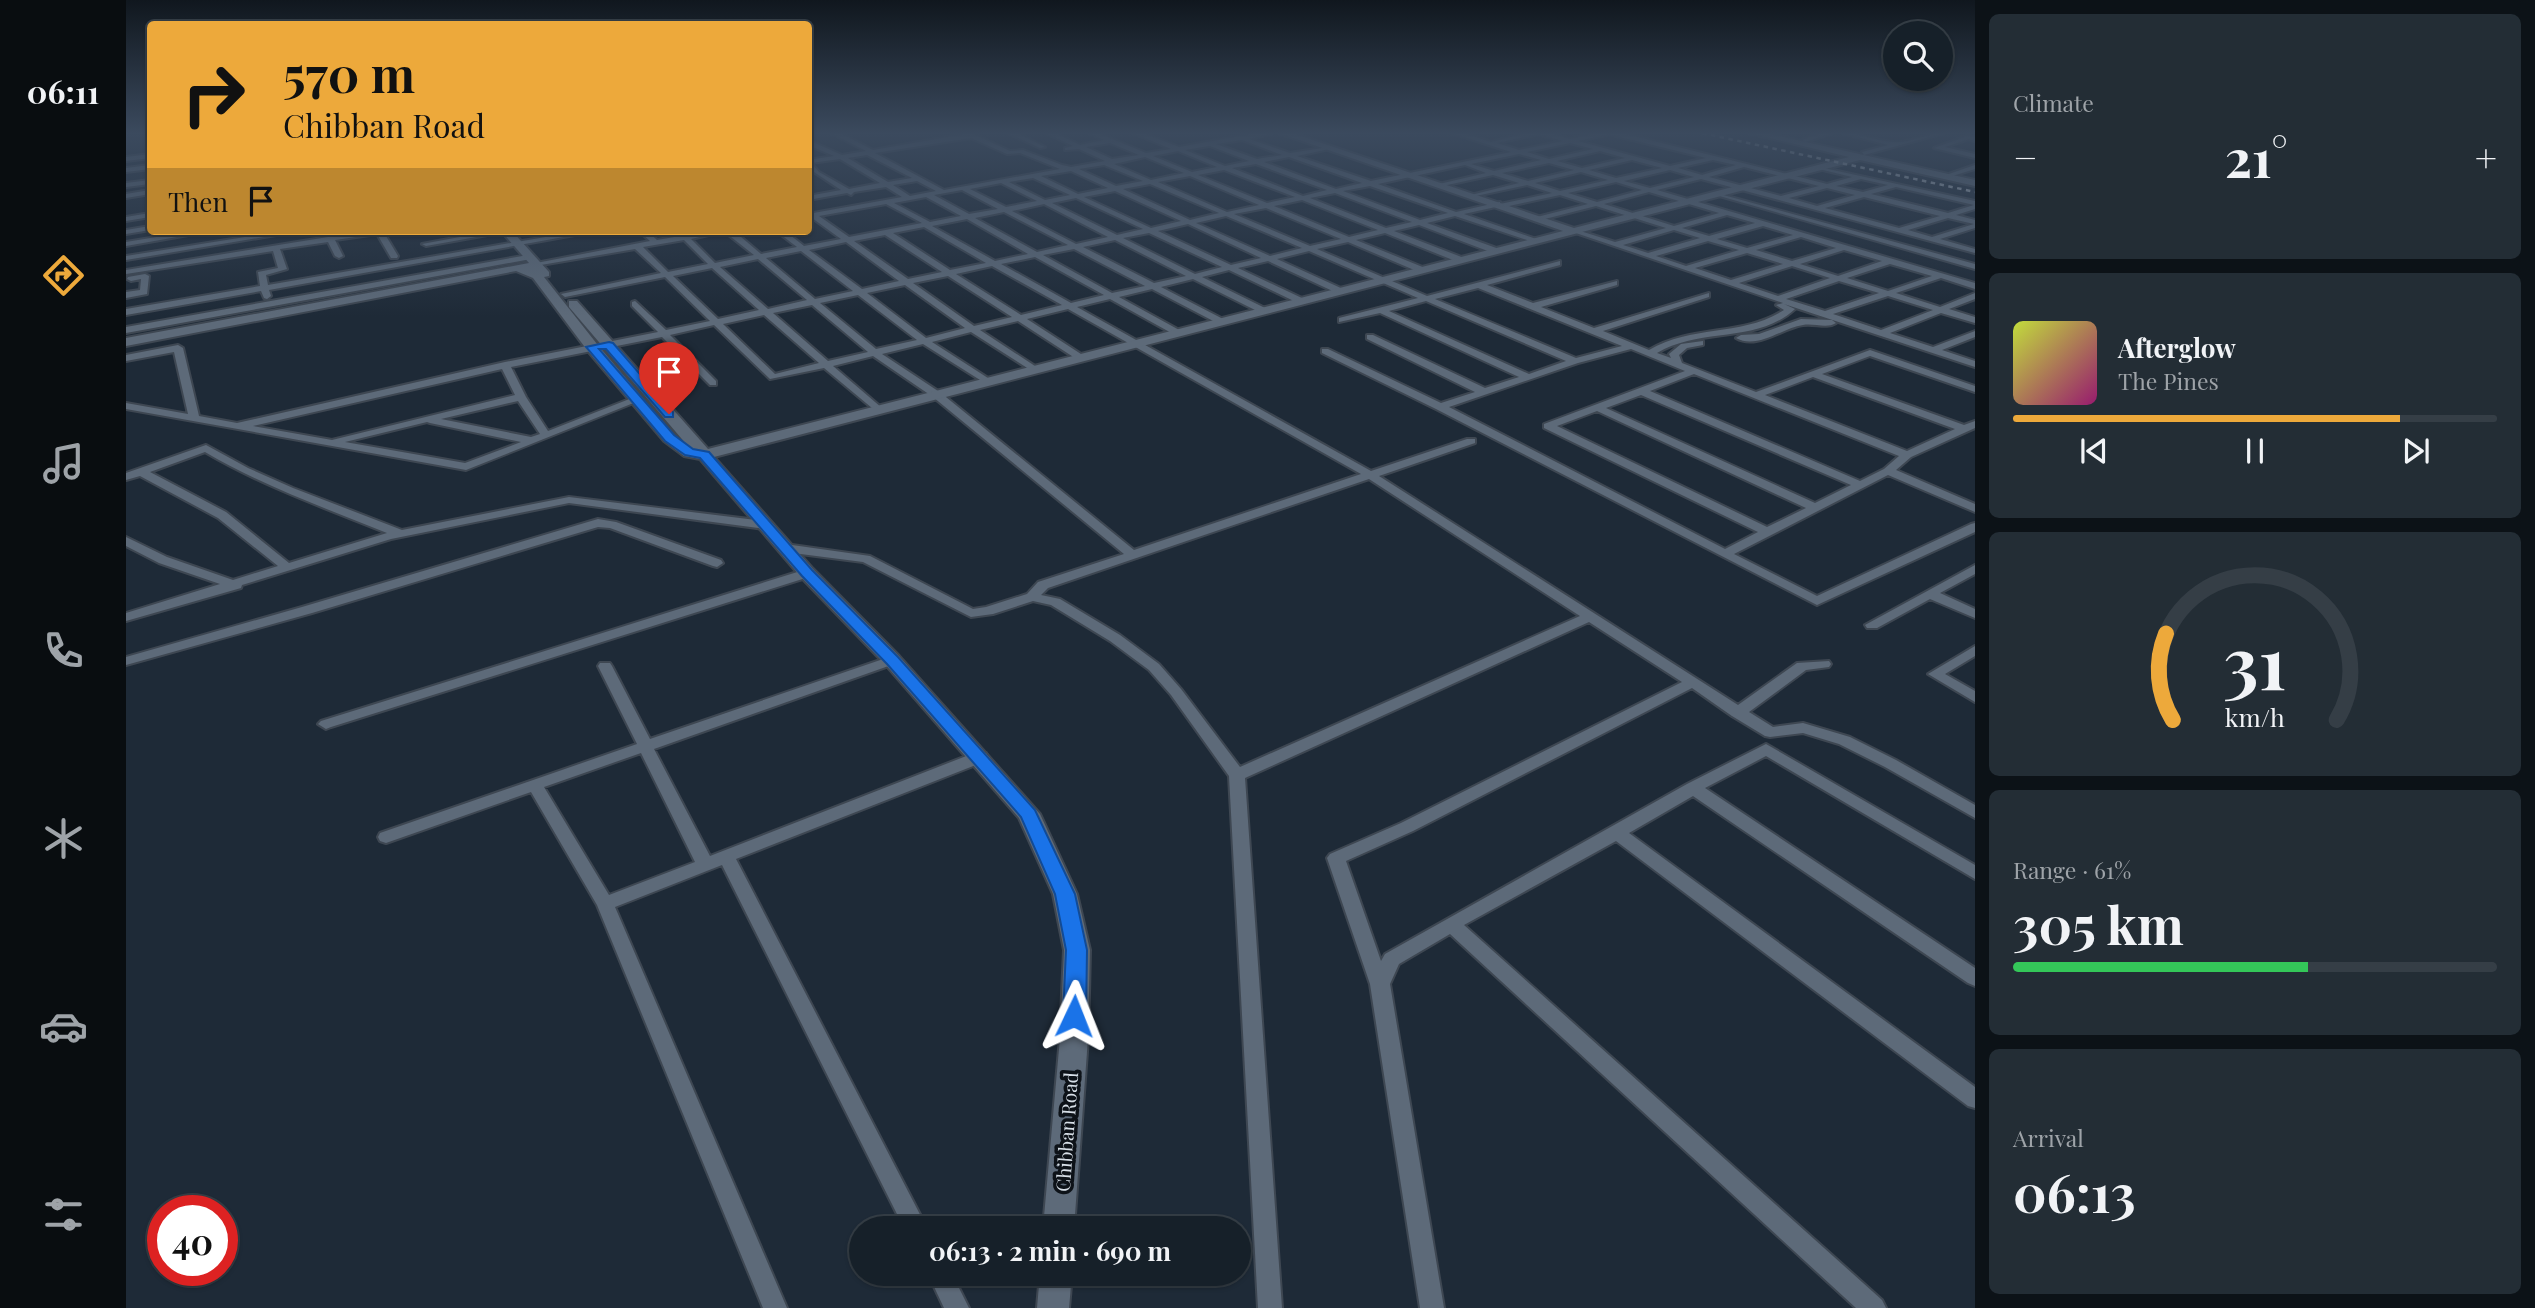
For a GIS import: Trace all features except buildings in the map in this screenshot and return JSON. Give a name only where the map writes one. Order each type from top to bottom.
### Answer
[{"type":"street","points":[[812,197],[831,194]]},
{"type":"street","points":[[853,194],[871,205]]},
{"type":"street","points":[[902,194],[909,198]]},
{"type":"street","points":[[812,215],[933,194]]},
{"type":"street","points":[[975,194],[1222,322]]},
{"type":"street","points":[[1028,194],[1264,311]]},
{"type":"street","points":[[1073,194],[1301,301]]},
{"type":"street","points":[[565,294],[1087,194]]},
{"type":"street","points":[[1124,194],[1340,291]]},
{"type":"street","points":[[1178,194],[1575,361]]},
{"type":"street","points":[[1237,194],[1423,270]]},
{"type":"street","points":[[1289,194],[1461,260]]},
{"type":"street","points":[[237,425],[505,365],[664,334],[1319,194]]},
{"type":"street","points":[[1343,194],[1496,251]]},
{"type":"street","points":[[1398,194],[1533,241]]},
{"type":"street","points":[[1467,194],[1540,219],[1568,233],[1791,309],[1882,333],[1975,364]]},
{"type":"street","points":[[1473,196],[1482,194]]},
{"type":"street","points":[[1560,194],[1975,320]]},
{"type":"street","points":[[637,246],[773,377],[1454,214],[1560,194]]},
{"type":"street","points":[[1540,219],[1633,194]]},
{"type":"street","points":[[1662,194],[1975,286]]},
{"type":"street","points":[[704,455],[1718,194]]},
{"type":"street","points":[[1718,194],[1974,267]]},
{"type":"street","points":[[1762,194],[1975,251]]},
{"type":"street","points":[[1615,245],[1796,194]]},
{"type":"street","points":[[1861,194],[1975,224]]},
{"type":"street","points":[[1648,256],[1868,194]]},
{"type":"street","points":[[1932,194],[1975,205]]},
{"type":"street","points":[[928,195],[1178,333]]},
{"type":"street","points":[[888,202],[1069,307],[1370,475],[1737,713],[1768,740],[1975,873]]},
{"type":"street","points":[[1730,283],[1975,205]]},
{"type":"street","points":[[126,219],[147,216]]},
{"type":"street","points":[[812,216],[972,330],[1035,370]]},
{"type":"street","points":[[1687,268],[1853,219]]},
{"type":"street","points":[[1932,239],[1975,224]]},
{"type":"street","points":[[126,232],[147,228]]},
{"type":"street","points":[[886,232],[1081,358]]},
{"type":"street","points":[[1568,233],[1687,268],[1975,370]]},
{"type":"street","points":[[126,244],[175,235]]},
{"type":"street","points":[[192,235],[198,247]]},
{"type":"street","points":[[126,258],[273,235]]},
{"type":"street","points":[[299,235],[302,244]]},
{"type":"street","points":[[126,272],[355,235]]},
{"type":"street","points":[[381,235],[394,256]]},
{"type":"street","points":[[426,244],[481,235]]},
{"type":"street","name":"Chibban Road","points":[[509,235],[565,294],[807,573],[892,660],[1029,814],[1065,894],[1077,950],[1074,1038],[1060,1216]]},
{"type":"street","points":[[126,312],[569,235]]},
{"type":"street","points":[[647,235],[656,243]]},
{"type":"street","points":[[126,342],[143,333],[268,304],[701,235]]},
{"type":"street","points":[[734,235],[875,353],[937,395],[1134,556]]},
{"type":"street","points":[[785,235],[925,341],[988,382]]},
{"type":"street","points":[[686,238],[878,410]]},
{"type":"street","points":[[331,239],[339,257]]},
{"type":"street","points":[[1777,299],[1948,244]]},
{"type":"street","points":[[268,304],[261,274],[283,270],[276,248]]},
{"type":"street","points":[[126,330],[143,333],[517,268],[531,261]]},
{"type":"street","points":[[1342,320],[1557,263]]},
{"type":"street","points":[[1678,364],[1674,354],[1684,346],[1723,339],[1760,337],[1801,322],[1828,319],[1887,294],[1974,267]]},
{"type":"street","name":"Chibban Road","points":[[517,268],[537,276],[592,347],[669,438],[689,453],[704,455]]},
{"type":"street","points":[[126,280],[145,276],[143,333]]},
{"type":"street","points":[[1533,306],[1614,283]]},
{"type":"street","points":[[1479,285],[1907,455]]},
{"type":"street","points":[[126,295],[145,292]]},
{"type":"street","points":[[1594,331],[1706,295]]},
{"type":"street","points":[[1882,333],[1975,296]]},
{"type":"street","points":[[635,304],[713,383]]},
{"type":"street","points":[[1650,353],[1664,343],[1685,336],[1752,329],[1771,324],[1791,309]]},
{"type":"street","points":[[1381,310],[1528,377]]},
{"type":"street","points":[[1933,350],[1975,334]]},
{"type":"street","points":[[1370,337],[1484,393]]},
{"type":"street","points":[[1440,407],[1631,345]]},
{"type":"street","points":[[126,358],[178,348],[194,418]]},
{"type":"street","points":[[1325,351],[1440,407],[1817,601],[1975,527]]},
{"type":"street","points":[[1756,395],[1870,353],[1975,389]]},
{"type":"street","points":[[505,365],[521,397],[546,436]]},
{"type":"street","points":[[1694,371],[1548,426],[1767,532]]},
{"type":"street","points":[[1813,374],[1970,426]]},
{"type":"street","points":[[1641,391],[1860,485]]},
{"type":"street","points":[[332,442],[521,397]]},
{"type":"street","points":[[126,405],[466,467],[636,400]]},
{"type":"street","points":[[1597,407],[1815,508]]},
{"type":"street","points":[[425,419],[533,441]]},
{"type":"street","points":[[1724,554],[1888,471],[1907,455],[1970,426]]},
{"type":"street","points":[[1032,597],[1042,585],[1471,441]]},
{"type":"street","points":[[133,472],[206,448],[244,470],[289,490],[402,533]]},
{"type":"street","points":[[1888,471],[1975,509]]},
{"type":"street","points":[[133,472],[222,514],[288,568]]},
{"type":"street","points":[[127,615],[236,585],[402,533],[569,500],[765,525]]},
{"type":"street","points":[[126,660],[307,610],[598,523],[612,525],[717,563]]},
{"type":"street","points":[[126,541],[163,560],[236,585]]},
{"type":"street","points":[[785,548],[866,559],[945,597],[963,611],[971,613],[988,611],[1032,597],[1055,602],[1115,638],[1154,667],[1237,775],[1270,1308]]},
{"type":"street","points":[[1872,625],[1975,569]]},
{"type":"street","points":[[326,724],[807,573]]},
{"type":"street","points":[[1931,594],[1975,614]]},
{"type":"street","points":[[1237,775],[1588,617]]},
{"type":"street","points":[[1975,650],[1935,674],[1975,697]]},
{"type":"street","points":[[386,836],[647,748],[892,660]]},
{"type":"street","points":[[1737,713],[1802,666],[1824,664]]},
{"type":"street","points":[[605,666],[706,866]]},
{"type":"street","points":[[1432,1308],[1380,984],[1336,858],[1407,827],[1691,683]]},
{"type":"street","points":[[1380,984],[1392,959],[1617,833],[1768,740],[1800,728],[1825,733],[1856,746],[1975,812]]},
{"type":"street","points":[[605,904],[980,757]]},
{"type":"street","points":[[535,785],[605,904],[775,1308]]},
{"type":"street","points":[[1693,788],[1975,978]]},
{"type":"street","points":[[1617,833],[1975,1099]]},
{"type":"street","points":[[727,858],[910,1216]]},
{"type":"street","points":[[1451,924],[1874,1308]]},
{"type":"street","points":[[946,1286],[957,1308]]},
{"type":"street","points":[[1053,1308],[1055,1286]]},
{"type":"route","points":[[669,414],[609,345],[592,347],[669,438],[689,453],[704,455],[807,573],[892,660],[1029,814],[1065,894],[1077,950],[1074,1016]]}]
